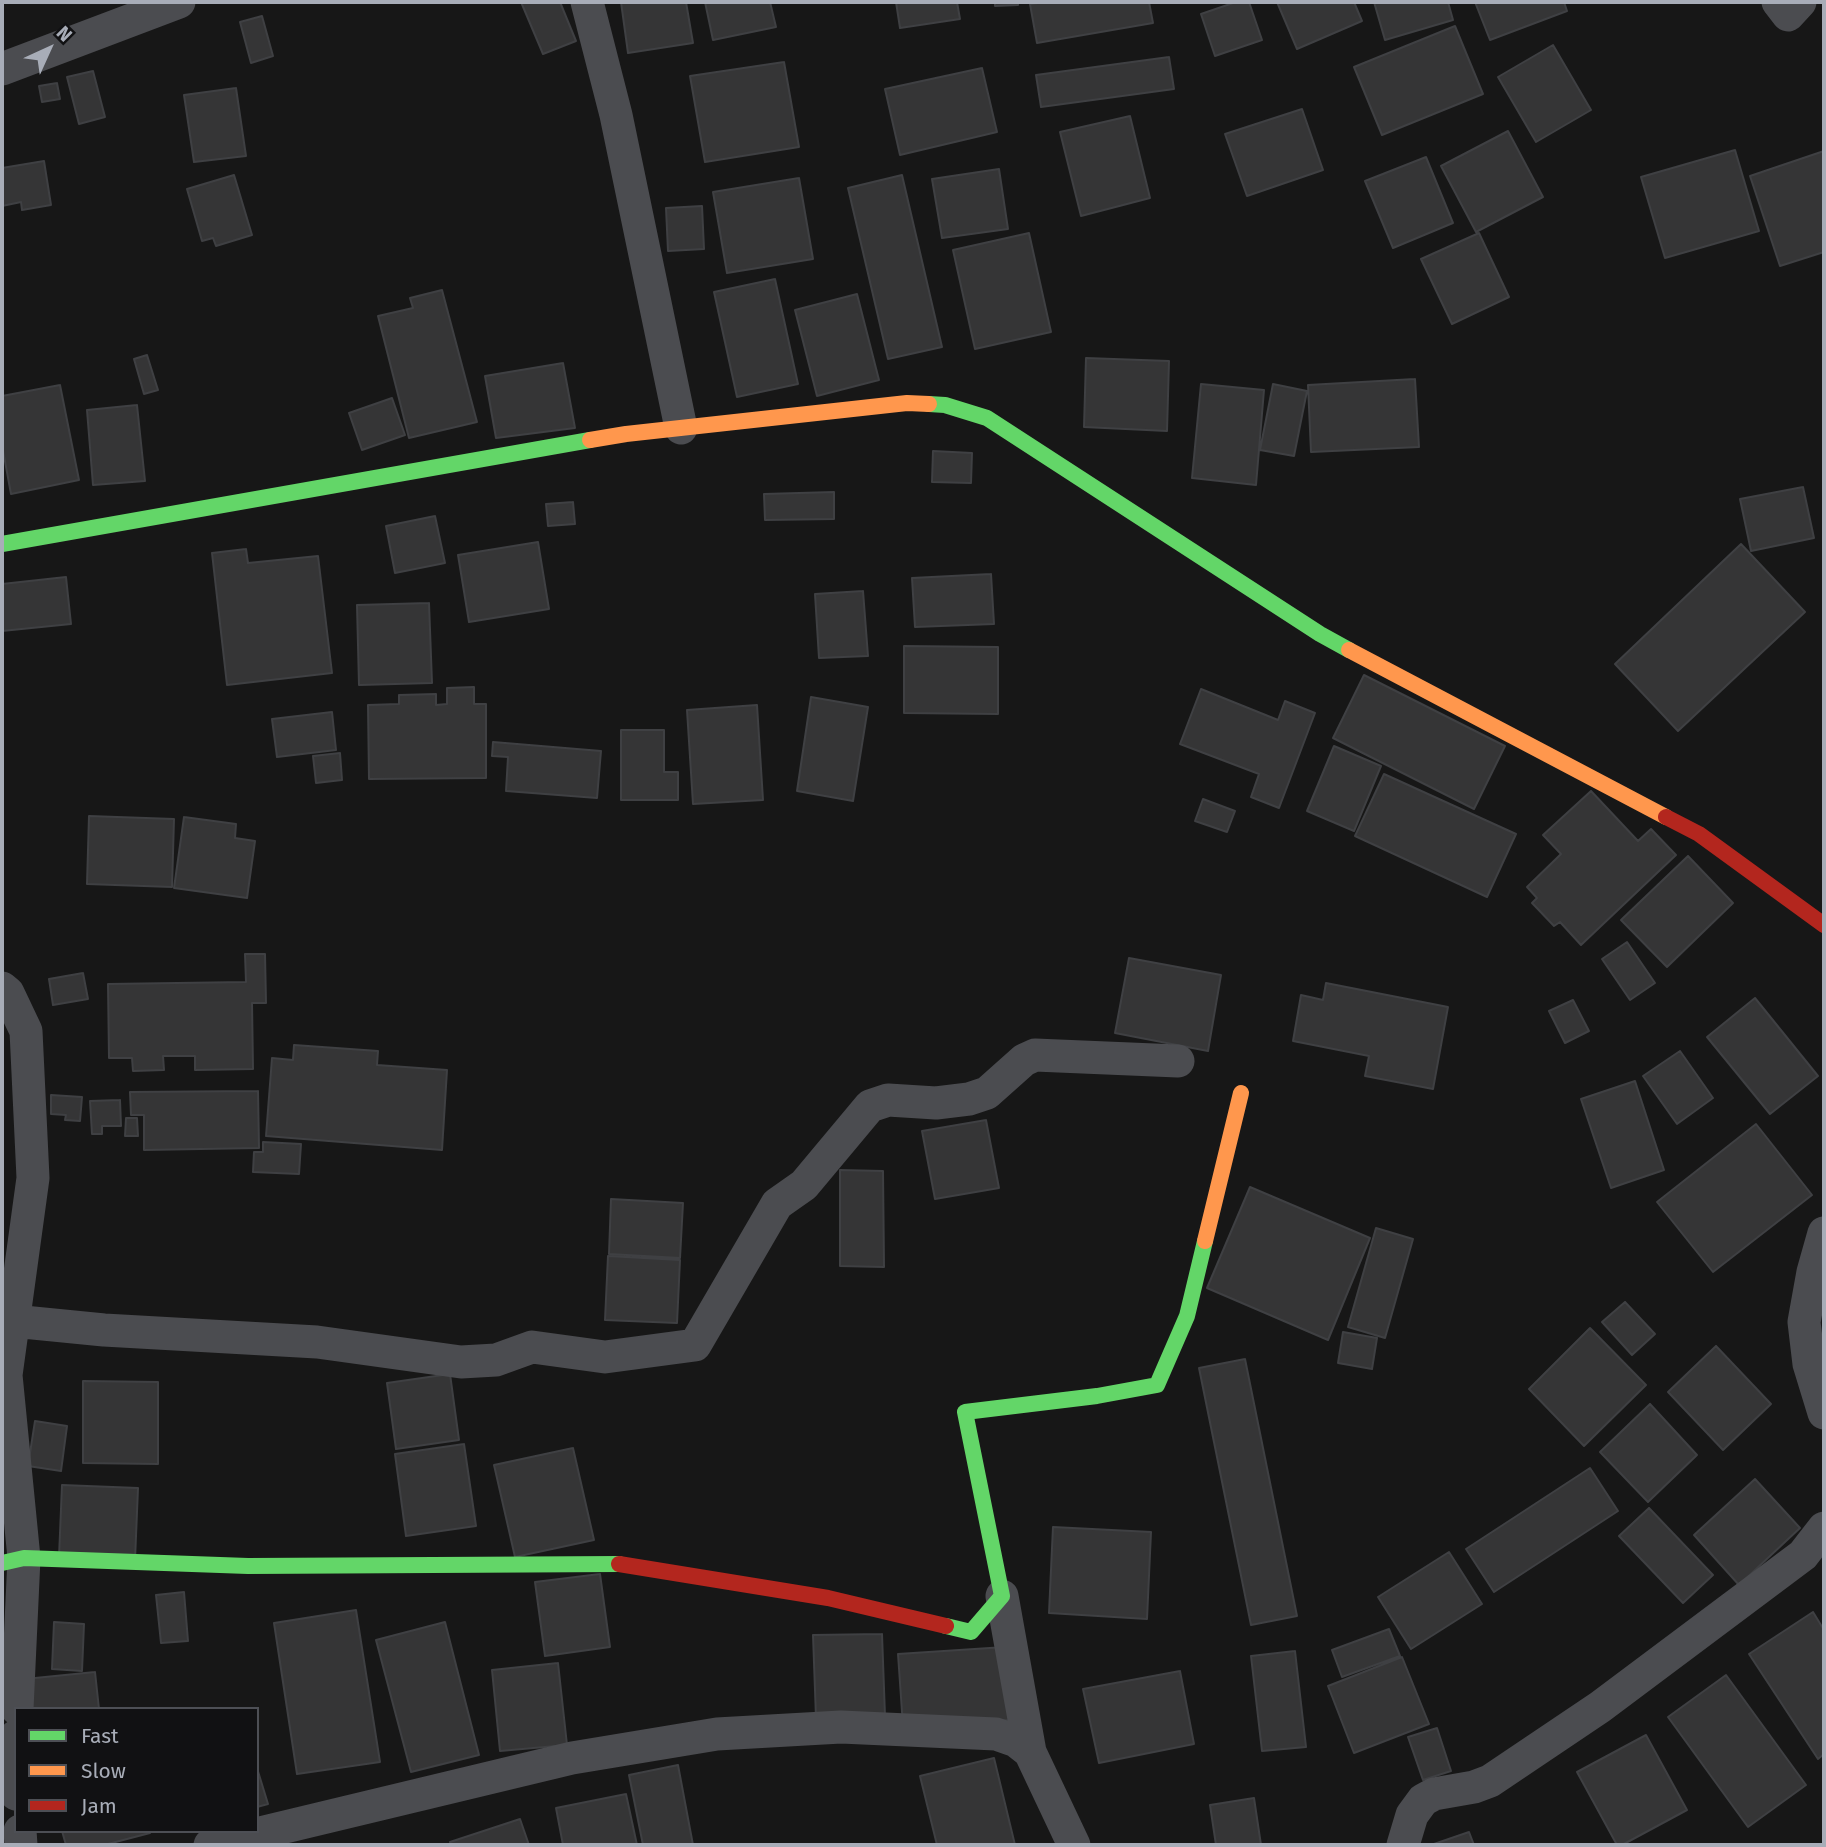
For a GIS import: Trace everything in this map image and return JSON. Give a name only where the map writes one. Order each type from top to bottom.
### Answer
[{"type":"street","points":[[2,69],[179,2]]},
{"type":"street","points":[[587,2],[616,115],[681,428]]},
{"type":"street","points":[[1778,2],[1788,15],[1800,2]]},
{"type":"street","points":[[2,544],[626,434],[907,403],[946,405],[987,418],[1320,634],[1699,834],[1824,925]]},
{"type":"street","points":[[2,988],[8,993],[26,1031],[33,1178],[4,1375],[17,1707]]},
{"type":"street","points":[[13,1321],[104,1330],[317,1342],[461,1362],[496,1360],[532,1348],[605,1357],[695,1345],[777,1204],[804,1185],[870,1107],[888,1100],[936,1103],[969,1099],[987,1093],[1024,1060],[1035,1055],[1178,1061]]},
{"type":"street","points":[[1074,1845],[1030,1752],[965,1412],[1097,1396],[1157,1385],[1187,1316],[1241,1093]]},
{"type":"street","points":[[1824,1233],[1812,1272],[1804,1322],[1809,1364],[1824,1413]]},
{"type":"street","points":[[1403,1845],[1412,1815],[1423,1800],[1434,1794],[1490,1782],[1600,1707],[1803,1555],[1824,1528]]},
{"type":"street","points":[[13,1561],[248,1566],[609,1562],[828,1598],[971,1632],[1002,1596]]},
{"type":"street","points":[[210,1845],[572,1758],[717,1734],[841,1727],[996,1734],[1016,1741],[1030,1752]]},
{"type":"building","points":[[521,2],[560,2],[576,41],[543,54]]},
{"type":"building","points":[[621,2],[686,2],[693,43],[628,53]]},
{"type":"building","points":[[705,2],[770,2],[776,27],[713,40]]},
{"type":"building","points":[[896,2],[957,2],[960,19],[900,28]]},
{"type":"building","points":[[995,2],[1018,2],[1018,5],[995,6]]},
{"type":"building","points":[[1149,2],[1153,23],[1037,43],[1030,4]]},
{"type":"building","points":[[1236,2],[1249,2],[1262,40],[1215,56],[1201,14]]},
{"type":"building","points":[[1277,2],[1354,2],[1362,21],[1297,49]]},
{"type":"building","points":[[1374,2],[1448,2],[1453,20],[1385,40]]},
{"type":"building","points":[[1475,2],[1564,2],[1567,11],[1490,40]]},
{"type":"building","points":[[262,16],[273,56],[251,63],[240,22]]},
{"type":"building","points":[[1455,26],[1483,94],[1382,135],[1354,67]]},
{"type":"building","points":[[1553,45],[1591,110],[1536,142],[1498,77]]},
{"type":"building","points":[[1169,57],[1174,89],[1041,107],[1036,75]]},
{"type":"building","points":[[784,62],[799,147],[705,162],[690,76]]},
{"type":"building","points":[[982,68],[997,132],[900,155],[885,89]]},
{"type":"building","points":[[93,71],[105,117],[79,124],[67,77]]},
{"type":"building","points":[[57,83],[60,99],[42,102],[39,86]]},
{"type":"building","points":[[236,88],[246,156],[194,162],[184,95]]},
{"type":"building","points":[[1302,109],[1323,170],[1247,196],[1225,134]]},
{"type":"building","points":[[1130,116],[1150,198],[1081,216],[1060,132]]},
{"type":"building","points":[[1508,131],[1543,197],[1476,232],[1441,166]]},
{"type":"building","points":[[1735,150],[1759,231],[1665,258],[1641,177]]},
{"type":"building","points":[[1824,151],[1824,252],[1780,266],[1750,176]]},
{"type":"building","points":[[1426,157],[1453,223],[1393,248],[1365,181]]},
{"type":"building","points":[[44,161],[51,205],[22,210],[21,202],[2,206],[2,168]]},
{"type":"building","points":[[999,169],[1008,229],[942,238],[932,179]]},
{"type":"building","points":[[234,175],[252,235],[216,246],[213,238],[202,241],[187,189]]},
{"type":"building","points":[[902,175],[942,347],[888,359],[848,188]]},
{"type":"building","points":[[799,178],[813,259],[727,273],[713,192]]},
{"type":"building","points":[[702,206],[704,249],[668,251],[666,208]]},
{"type":"building","points":[[1029,233],[1051,332],[975,349],[953,250]]},
{"type":"building","points":[[1479,233],[1509,297],[1452,324],[1421,259]]},
{"type":"building","points":[[775,279],[798,384],[737,397],[714,292]]},
{"type":"building","points":[[442,290],[477,422],[409,438],[378,316],[413,308],[410,298]]},
{"type":"building","points":[[857,294],[879,380],[817,396],[795,310]]},
{"type":"building","points":[[147,355],[158,390],[144,394],[134,359]]},
{"type":"building","points":[[1086,358],[1169,361],[1167,431],[1084,427]]},
{"type":"building","points":[[563,363],[575,428],[496,438],[485,376]]},
{"type":"building","points":[[1415,379],[1419,447],[1311,452],[1308,385]]},
{"type":"building","points":[[1201,384],[1264,390],[1256,485],[1192,478]]},
{"type":"building","points":[[1273,384],[1307,391],[1294,456],[1260,450]]},
{"type":"building","points":[[60,385],[79,480],[11,494],[2,445],[2,396]]},
{"type":"building","points":[[392,398],[405,435],[362,450],[349,413]]},
{"type":"building","points":[[137,405],[145,481],[93,485],[87,410]]},
{"type":"building","points":[[933,451],[972,453],[971,483],[932,482]]},
{"type":"building","points":[[1803,487],[1814,538],[1751,551],[1740,499]]},
{"type":"building","points":[[834,492],[834,519],[765,520],[764,494]]},
{"type":"building","points":[[573,502],[575,524],[548,526],[546,504]]},
{"type":"building","points":[[435,516],[445,563],[395,573],[386,526]]},
{"type":"building","points":[[538,542],[549,609],[469,622],[458,555]]},
{"type":"building","points":[[1741,544],[1805,612],[1678,731],[1615,664]]},
{"type":"building","points":[[246,549],[248,563],[318,556],[332,673],[227,685],[212,553]]},
{"type":"building","points":[[991,574],[994,624],[915,627],[912,578]]},
{"type":"building","points":[[66,577],[71,624],[2,631],[2,584]]},
{"type":"building","points":[[863,591],[868,656],[819,658],[815,594]]},
{"type":"building","points":[[429,603],[432,683],[359,685],[357,605]]},
{"type":"building","points":[[904,646],[998,647],[998,714],[904,713]]},
{"type":"building","points":[[1364,675],[1505,746],[1474,809],[1333,738]]},
{"type":"building","points":[[474,687],[474,704],[486,704],[486,778],[369,779],[368,705],[399,704],[399,695],[436,694],[436,705],[447,704],[447,688]]},
{"type":"building","points":[[1201,689],[1278,720],[1285,701],[1315,713],[1279,808],[1251,797],[1259,774],[1180,744]]},
{"type":"building","points":[[811,697],[868,707],[853,801],[797,791]]},
{"type":"building","points":[[757,705],[763,800],[693,804],[687,710]]},
{"type":"building","points":[[332,712],[336,750],[277,757],[272,719]]},
{"type":"building","points":[[621,730],[664,730],[664,772],[678,772],[678,800],[621,800]]},
{"type":"building","points":[[493,742],[601,751],[597,798],[506,791],[508,757],[492,756]]},
{"type":"building","points":[[1334,746],[1381,766],[1354,831],[1307,811]]},
{"type":"building","points":[[340,753],[342,780],[316,783],[313,756]]},
{"type":"building","points":[[1384,774],[1516,834],[1487,897],[1355,836]]},
{"type":"building","points":[[1591,791],[1638,841],[1651,829],[1676,855],[1581,945],[1560,922],[1554,926],[1532,903],[1537,898],[1527,887],[1561,854],[1543,835]]},
{"type":"building","points":[[1203,799],[1235,811],[1227,832],[1195,821]]},
{"type":"building","points":[[89,816],[174,819],[172,887],[87,884]]},
{"type":"building","points":[[184,817],[236,824],[235,838],[255,841],[247,898],[174,888]]},
{"type":"building","points":[[1688,856],[1733,903],[1667,967],[1621,920]]},
{"type":"building","points":[[1627,942],[1655,983],[1630,1000],[1602,959]]},
{"type":"building","points":[[245,954],[265,954],[266,1003],[252,1003],[253,1069],[195,1070],[195,1056],[163,1056],[164,1070],[133,1071],[132,1058],[109,1058],[108,984],[246,982]]},
{"type":"building","points":[[1129,958],[1221,975],[1208,1051],[1115,1033]]},
{"type":"building","points":[[83,973],[88,999],[53,1005],[49,979]]},
{"type":"building","points":[[1326,983],[1448,1007],[1433,1089],[1365,1076],[1369,1056],[1293,1041],[1301,995],[1323,1000]]},
{"type":"building","points":[[1755,998],[1818,1076],[1770,1114],[1707,1037]]},
{"type":"building","points":[[1573,1000],[1589,1031],[1565,1043],[1549,1011]]},
{"type":"building","points":[[294,1045],[378,1051],[377,1065],[447,1070],[442,1150],[266,1136],[272,1058],[293,1060]]},
{"type":"building","points":[[1680,1051],[1713,1098],[1677,1124],[1643,1076]]},
{"type":"building","points":[[1635,1081],[1664,1170],[1611,1188],[1581,1099]]},
{"type":"building","points":[[258,1091],[259,1148],[144,1150],[144,1115],[131,1115],[130,1092]]},
{"type":"building","points":[[51,1095],[82,1097],[80,1121],[65,1120],[66,1115],[51,1114]]},
{"type":"building","points":[[120,1100],[121,1126],[102,1126],[102,1134],[92,1134],[90,1101]]},
{"type":"building","points":[[126,1118],[137,1118],[138,1136],[125,1136]]},
{"type":"building","points":[[986,1120],[999,1188],[935,1199],[922,1131]]},
{"type":"building","points":[[1756,1124],[1812,1195],[1713,1272],[1657,1202]]},
{"type":"building","points":[[263,1142],[301,1144],[299,1174],[253,1172],[254,1152],[263,1152]]},
{"type":"building","points":[[840,1170],[883,1171],[884,1267],[840,1266]]},
{"type":"building","points":[[1250,1187],[1370,1238],[1328,1340],[1207,1288]]},
{"type":"building","points":[[611,1199],[683,1203],[680,1258],[609,1254]]},
{"type":"building","points":[[1376,1228],[1413,1239],[1385,1338],[1348,1327]]},
{"type":"building","points":[[608,1256],[680,1260],[677,1323],[605,1320]]},
{"type":"building","points":[[1625,1302],[1655,1334],[1632,1355],[1602,1322]]},
{"type":"building","points":[[1590,1328],[1646,1385],[1584,1446],[1529,1389]]},
{"type":"building","points":[[1343,1332],[1377,1338],[1372,1369],[1338,1363]]},
{"type":"building","points":[[1716,1346],[1771,1404],[1723,1450],[1668,1392]]},
{"type":"building","points":[[1245,1359],[1297,1616],[1251,1625],[1199,1368]]},
{"type":"building","points":[[450,1374],[459,1440],[396,1449],[387,1383]]},
{"type":"building","points":[[83,1381],[158,1382],[158,1464],[83,1463]]},
{"type":"building","points":[[1650,1404],[1697,1455],[1648,1502],[1600,1452]]},
{"type":"building","points":[[35,1421],[67,1426],[61,1471],[28,1466]]},
{"type":"building","points":[[464,1444],[476,1526],[406,1536],[395,1454]]},
{"type":"building","points":[[573,1448],[594,1540],[515,1557],[494,1465]]},
{"type":"building","points":[[1590,1468],[1618,1511],[1494,1592],[1466,1549]]},
{"type":"building","points":[[1755,1479],[1800,1528],[1739,1585],[1694,1535]]},
{"type":"building","points":[[62,1485],[138,1488],[135,1560],[59,1557]]},
{"type":"building","points":[[1649,1508],[1713,1575],[1683,1603],[1619,1536]]},
{"type":"building","points":[[1053,1527],[1151,1532],[1147,1619],[1049,1613]]},
{"type":"building","points":[[1449,1552],[1482,1604],[1411,1649],[1378,1597]]},
{"type":"building","points":[[600,1574],[610,1647],[545,1656],[535,1582]]},
{"type":"building","points":[[184,1592],[188,1641],[161,1643],[156,1595]]},
{"type":"building","points":[[356,1610],[380,1762],[297,1774],[274,1623]]},
{"type":"building","points":[[1813,1612],[1824,1630],[1824,1754],[1818,1759],[1749,1654]]},
{"type":"building","points":[[54,1622],[84,1624],[82,1671],[52,1669]]},
{"type":"building","points":[[445,1622],[479,1755],[411,1772],[376,1640]]},
{"type":"building","points":[[1389,1629],[1400,1656],[1342,1677],[1332,1650]]},
{"type":"building","points":[[882,1634],[885,1716],[816,1718],[813,1635]]},
{"type":"building","points":[[1005,1647],[1010,1720],[903,1726],[898,1654]]},
{"type":"building","points":[[1295,1651],[1306,1747],[1262,1751],[1251,1656]]},
{"type":"building","points":[[1402,1657],[1429,1724],[1354,1753],[1328,1686]]},
{"type":"building","points":[[558,1663],[567,1745],[500,1751],[492,1670]]},
{"type":"building","points":[[1180,1671],[1194,1744],[1099,1763],[1083,1689]]},
{"type":"building","points":[[95,1672],[99,1707],[28,1707],[25,1679]]},
{"type":"building","points":[[1726,1675],[1806,1785],[1748,1827],[1668,1717]]},
{"type":"building","points":[[1437,1728],[1451,1771],[1423,1780],[1408,1737]]},
{"type":"building","points":[[1646,1735],[1687,1810],[1622,1845],[1617,1845],[1577,1772]]},
{"type":"building","points":[[994,1758],[1015,1845],[937,1845],[920,1776]]},
{"type":"building","points":[[678,1765],[693,1845],[643,1845],[629,1775]]},
{"type":"building","points":[[259,1775],[268,1804],[259,1806]]},
{"type":"building","points":[[626,1794],[637,1845],[563,1845],[556,1808]]},
{"type":"building","points":[[1254,1798],[1261,1845],[1216,1845],[1210,1805]]},
{"type":"building","points":[[520,1819],[529,1845],[451,1845],[450,1842]]},
{"type":"building","points":[[1469,1832],[1474,1845],[1434,1845],[1434,1844]]},
{"type":"building","points":[[63,1833],[150,1833],[104,1845],[66,1845]]},
{"type":"traffic: fast","points":[[929,404],[945,405],[987,418],[1320,634],[1349,650]]},
{"type":"traffic: fast","points":[[2,544],[590,440]]},
{"type":"traffic: fast","points":[[946,1626],[971,1632],[1002,1596],[965,1412],[1097,1396],[1157,1385],[1187,1316],[1205,1241]]},
{"type":"traffic: fast","points":[[2,1563],[24,1558],[248,1566],[619,1564]]},
{"type":"traffic: slow","points":[[590,440],[907,403],[929,404]]},
{"type":"traffic: slow","points":[[1349,650],[1666,817]]},
{"type":"traffic: slow","points":[[1205,1241],[1241,1093]]},
{"type":"traffic: jam","points":[[1666,817],[1699,834],[1824,925]]},
{"type":"traffic: jam","points":[[619,1564],[828,1598],[946,1626]]}]
